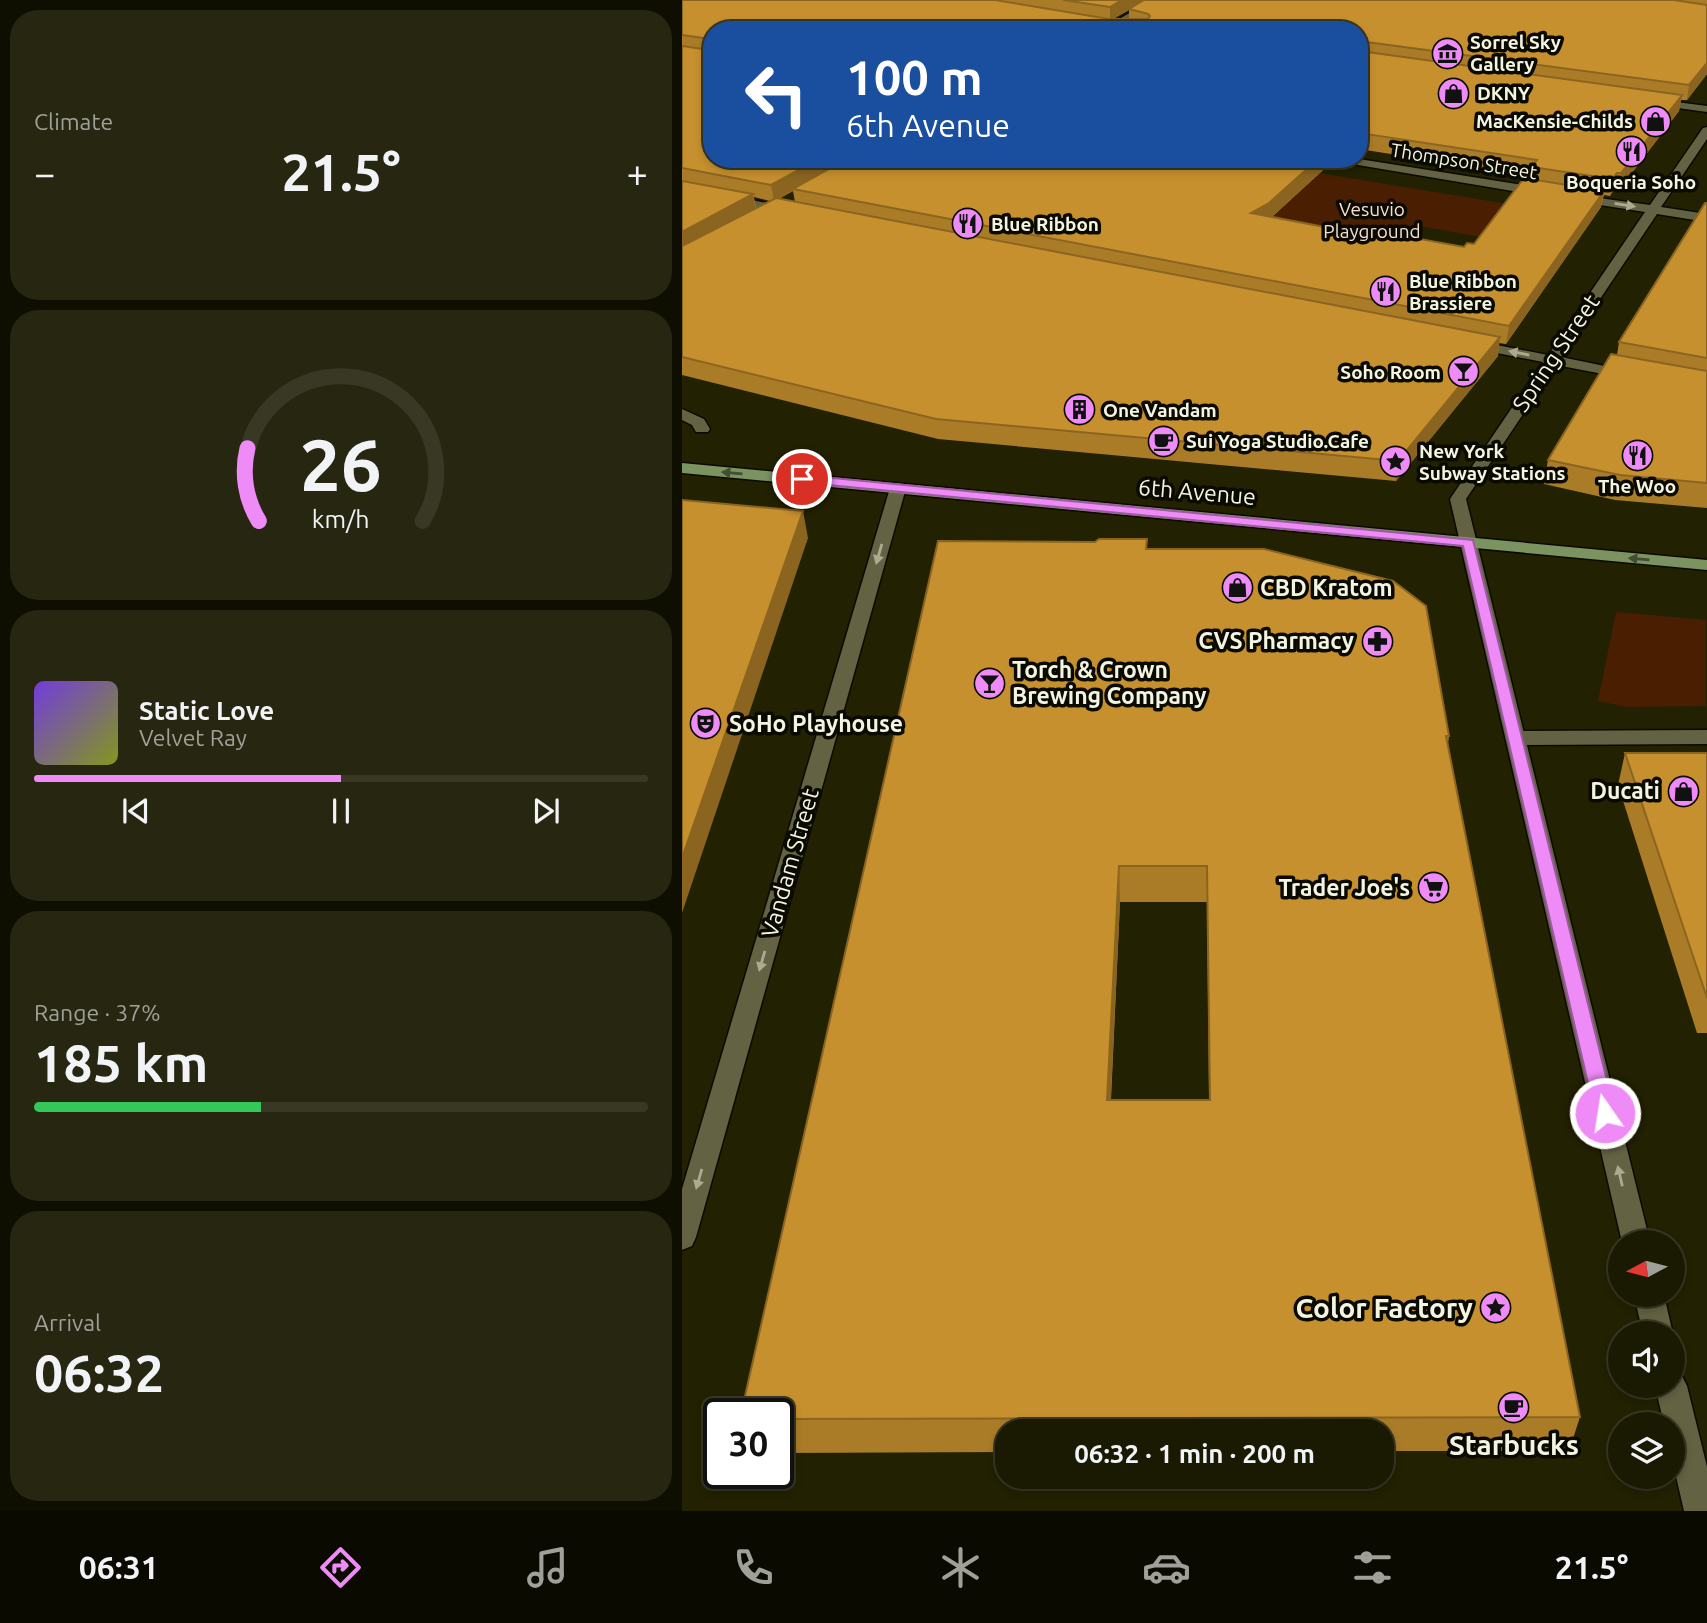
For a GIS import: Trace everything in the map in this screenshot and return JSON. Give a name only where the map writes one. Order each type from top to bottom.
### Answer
[{"type":"main road","name":"6th Avenue","points":[[682,468],[1706,565]]},
{"type":"street","points":[[1122,21],[1159,0]]},
{"type":"street","points":[[1643,100],[1706,110]]},
{"type":"street","name":"Spring Street","points":[[1633,1230],[1458,499],[1706,130]]},
{"type":"street","name":"Thompson Street","points":[[1368,163],[1706,218]]},
{"type":"street","points":[[682,190],[800,213]]},
{"type":"street","points":[[757,219],[794,199]]},
{"type":"street","points":[[1452,340],[1639,377]]},
{"type":"street","points":[[682,414],[698,422],[702,429]]},
{"type":"street","name":"Vandam Street","points":[[682,1237],[898,488]]},
{"type":"street","points":[[1516,738],[1706,737]]},
{"type":"street","points":[[1674,1398],[1700,1511]]},
{"type":"green space","name":"Vesuvio Playground","points":[[1243,168],[1288,168],[1581,216],[1556,250],[1419,226],[1347,301],[1194,206]]},
{"type":"green space","points":[[1616,612],[1706,620],[1706,706],[1626,707],[1598,701]]},
{"type":"building","points":[[682,0],[995,0],[1109,19],[1148,19],[1148,14],[1129,9],[1144,0],[1674,0],[1707,5],[1707,63],[1689,85],[1368,42],[1368,21],[703,21],[703,38],[682,35]]},
{"type":"building","points":[[1063,0],[1122,0],[1110,7]]},
{"type":"building","points":[[682,46],[703,49],[703,168],[802,168],[771,185],[682,168]]},
{"type":"building","points":[[1368,52],[1682,95],[1621,173],[1617,173],[1612,179],[1532,167],[1537,160],[1368,134]]},
{"type":"building","points":[[831,168],[1308,168],[1269,203],[1251,213],[1393,240],[1398,235],[1464,247],[1467,243],[1474,244],[1524,178],[1604,191],[1509,326],[793,189]]},
{"type":"building","points":[[682,181],[753,194],[682,232]]},
{"type":"building","points":[[776,198],[1500,337],[1398,461],[936,419],[682,357],[682,246]]},
{"type":"building","points":[[1705,203],[1707,358],[1619,342]]},
{"type":"building","points":[[1611,354],[1707,371],[1707,483],[1620,475],[1548,460]]},
{"type":"building","points":[[682,500],[803,511],[682,858]]},
{"type":"building","points":[[1099,539],[1147,539],[1146,549],[1264,549],[1393,581],[1426,606],[1449,736],[1446,736],[1580,1417],[794,1419],[794,1398],[745,1398],[938,541],[1095,542]],"holes":[[[1119,866],[1207,866],[1210,1100],[1107,1100]]]},
{"type":"building","points":[[1625,753],[1707,753],[1707,998]]},
{"type":"place","name":"Sorrel Sky Gallery","points":[[1447,53]]},
{"type":"place","name":"DKNY","points":[[1454,93]]},
{"type":"place","name":"MacKensie-Childs","points":[[1656,121]]},
{"type":"place","name":"Boqueria Soho","points":[[1631,151]]},
{"type":"place","name":"Blue Ribbon","points":[[968,224]]},
{"type":"place","name":"Blue Ribbon Brassiere","points":[[1386,292]]},
{"type":"place","name":"Soho Room","points":[[1464,372]]},
{"type":"place","name":"One Vandam","points":[[1080,410]]},
{"type":"place","name":"Sui Yoga Studio.Cafe","points":[[1163,441]]},
{"type":"place","name":"The Woo","points":[[1637,455]]},
{"type":"place","name":"New York Subway Stations","points":[[1396,462]]},
{"type":"place","name":"CBD Kratom","points":[[1237,588]]},
{"type":"place","name":"CVS Pharmacy","points":[[1377,641]]},
{"type":"place","name":"Torch & Crown Brewing Company","points":[[989,683]]},
{"type":"place","name":"SoHo Playhouse","points":[[706,724]]},
{"type":"place","name":"Ducati","points":[[1683,791]]},
{"type":"place","name":"Trader Joe's","points":[[1433,888]]},
{"type":"place","name":"Color Factory","points":[[1496,1308]]},
{"type":"place","name":"Starbucks","points":[[1514,1408]]},
{"type":"route","points":[[802,479],[1469,542],[1605,1113]]}]
